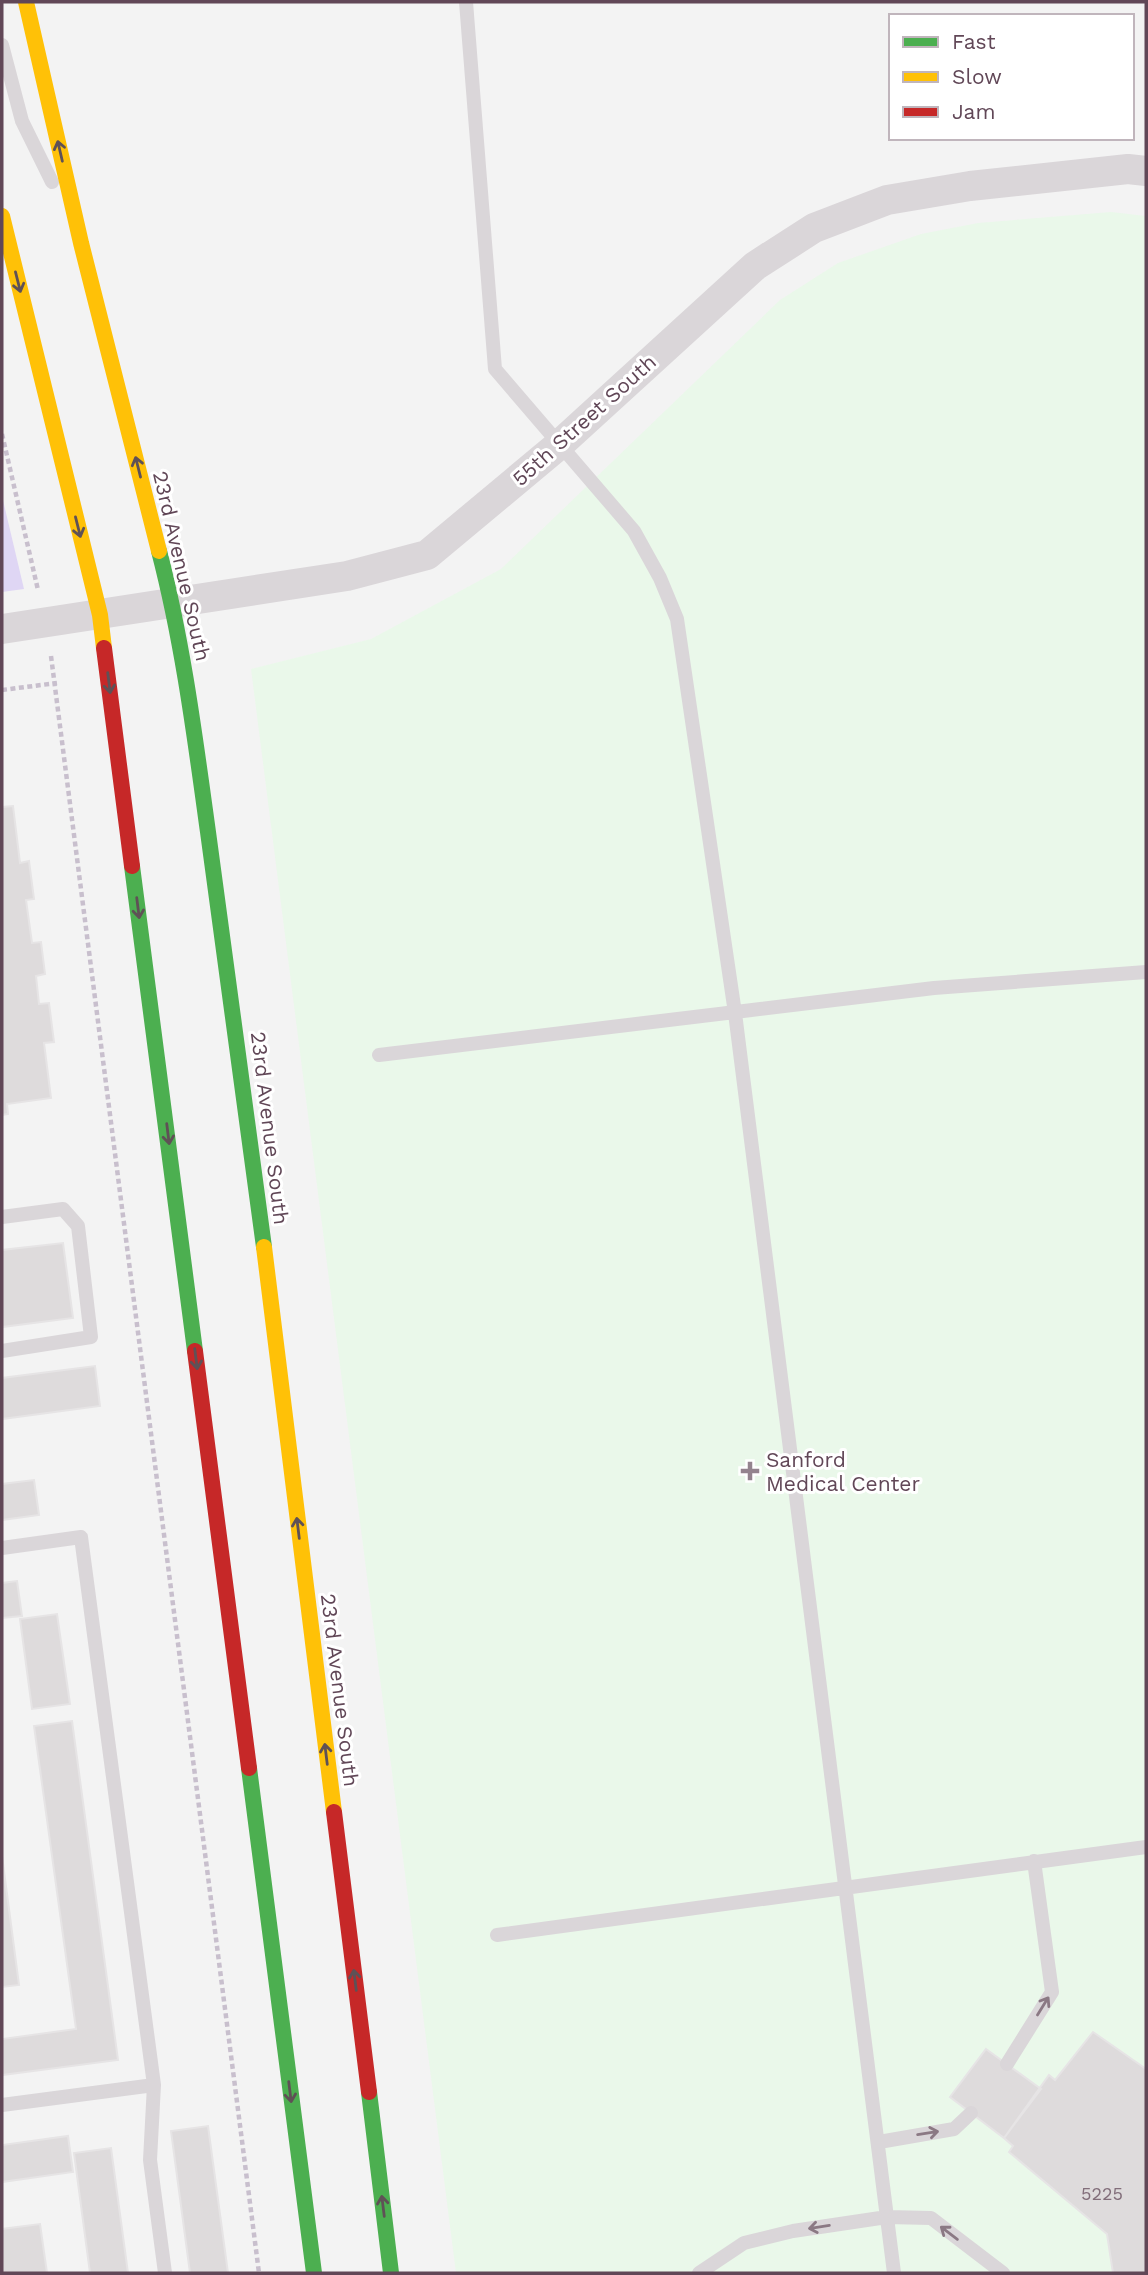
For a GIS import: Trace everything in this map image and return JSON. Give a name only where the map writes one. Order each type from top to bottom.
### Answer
[{"type":"street","name":"23rd Avenue South","points":[[26,2],[81,243],[173,604],[190,697],[236,1025],[391,2273]]},
{"type":"street","name":"55th Street South","points":[[2,629],[347,576],[427,555],[560,444],[755,266],[814,228],[887,200],[970,186],[1128,169],[1146,171]]},
{"type":"street","points":[[2,216],[100,615],[314,2273]]},
{"type":"lane","points":[[466,2],[495,369],[634,531],[660,578],[677,619],[735,1013],[894,2273]]},
{"type":"lane","points":[[2,44],[22,121],[81,243]]},
{"type":"lane","points":[[379,1055],[934,988],[1146,972]]},
{"type":"lane","points":[[2,1217],[63,1209],[78,1226],[91,1337],[2,1352]]},
{"type":"lane","points":[[2,1548],[81,1538],[154,2085],[149,2160],[165,2273]]},
{"type":"lane","points":[[497,1935],[1146,1847]]},
{"type":"lane","points":[[1007,2064],[1052,1992],[1034,1861]]},
{"type":"lane","points":[[2,2105],[154,2085]]},
{"type":"lane","points":[[879,2141],[954,2129],[971,2113]]},
{"type":"lane","points":[[699,2273],[744,2243],[793,2231],[887,2217],[931,2218],[1003,2273]]},
{"type":"path","points":[[2,434],[57,682],[259,2273]]},
{"type":"path","points":[[2,690],[57,682]]},
{"type":"shaded area","name":"Sanford Medical Center","points":[[1111,212],[1146,216],[1146,2273],[456,2273],[251,669],[371,639],[501,569],[780,300],[838,263],[921,234],[978,223]]},
{"type":"shaded area","points":[[2,496],[24,589],[2,592]]},
{"type":"building","points":[[13,806],[20,863],[29,861],[34,899],[26,900],[32,943],[41,942],[45,974],[36,976],[39,1004],[49,1003],[54,1042],[44,1043],[51,1098],[7,1104],[8,1114],[2,1115],[2,807]]},
{"type":"building","points":[[63,1243],[73,1318],[2,1327],[2,1250]]},
{"type":"building","points":[[95,1366],[100,1406],[2,1419],[2,1378]]},
{"type":"building","points":[[34,1480],[39,1515],[2,1520],[2,1484]]},
{"type":"building","points":[[17,1581],[22,1616],[2,1618],[2,1583]]},
{"type":"building","points":[[57,1614],[70,1704],[32,1709],[20,1619]]},
{"type":"building","points":[[72,1721],[118,2060],[2,2075],[2,2039],[76,2029],[34,1726]]},
{"type":"building","points":[[2,1856],[19,1985],[2,1987]]},
{"type":"building","points":[[1093,2032],[1146,2069],[1146,2273],[1113,2273],[1107,2234],[1009,2152],[1013,2146],[1004,2138],[1049,2075],[1055,2080]]},
{"type":"building","points":[[986,2049],[1041,2089],[1004,2138],[950,2097]]},
{"type":"building","points":[[208,2126],[228,2273],[190,2273],[171,2131]]},
{"type":"building","points":[[68,2136],[73,2172],[2,2182],[2,2145]]},
{"type":"building","points":[[111,2148],[128,2273],[90,2273],[74,2153]]},
{"type":"building","points":[[40,2224],[47,2273],[2,2273],[2,2229]]},
{"type":"traffic: fast","points":[[159,551],[182,656],[193,726],[264,1247]]},
{"type":"traffic: fast","points":[[132,866],[195,1351]]},
{"type":"traffic: fast","points":[[249,1768],[314,2273]]},
{"type":"traffic: fast","points":[[369,2092],[391,2273]]},
{"type":"traffic: slow","points":[[26,2],[81,243],[159,551]]},
{"type":"traffic: slow","points":[[2,216],[100,615],[104,648]]},
{"type":"traffic: slow","points":[[264,1247],[334,1812]]},
{"type":"traffic: jam","points":[[104,648],[132,866]]},
{"type":"traffic: jam","points":[[195,1351],[249,1768]]},
{"type":"traffic: jam","points":[[334,1812],[369,2092]]},
{"type":"place","name":"Sanford Medical Center","points":[[750,1471]]}]
